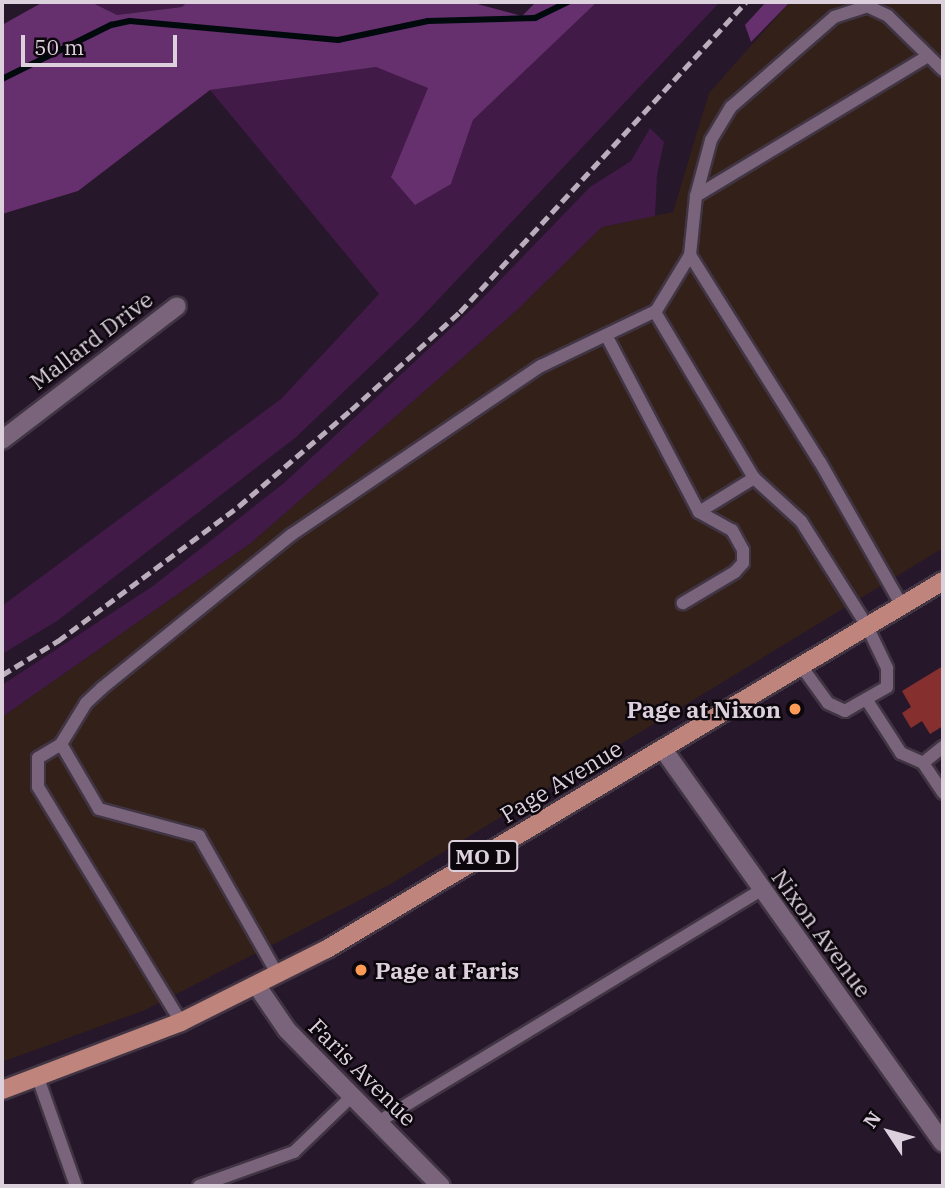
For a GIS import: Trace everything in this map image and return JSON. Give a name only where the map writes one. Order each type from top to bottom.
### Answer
[{"type":"main road","name":"Page Avenue","points":[[2,1090],[181,1022],[278,975],[663,749],[943,580]]},
{"type":"street","name":"Mallard Drive","points":[[2,440],[177,306]]},
{"type":"street","name":"Nixon Avenue","points":[[663,749],[761,890],[941,1137]]},
{"type":"street","name":"Faris Avenue","points":[[257,986],[287,1030],[441,1186]]},
{"type":"lane","points":[[181,1022],[38,787],[38,758],[61,744],[86,703],[290,535],[541,366],[655,312],[690,255],[696,196],[710,140],[731,107],[834,17],[867,6],[888,16],[943,70]]},
{"type":"lane","points":[[696,196],[928,56]]},
{"type":"lane","points":[[690,255],[820,461],[902,606]]},
{"type":"lane","points":[[655,312],[754,478],[801,521],[867,626],[887,678],[887,687],[868,702],[845,711],[828,703],[801,666]]},
{"type":"lane","points":[[606,335],[699,512],[732,530],[743,550],[743,563],[683,603]]},
{"type":"lane","points":[[699,512],[754,478]]},
{"type":"lane","points":[[868,702],[901,753],[923,764],[943,793]]},
{"type":"lane","points":[[61,744],[99,809],[198,836],[278,975]]},
{"type":"lane","points":[[923,764],[943,747]]},
{"type":"lane","points":[[378,1122],[761,890]]},
{"type":"lane","points":[[38,1078],[76,1186]]},
{"type":"lane","points":[[199,1186],[294,1152],[352,1096]]},
{"type":"shaded area","points":[[43,2],[91,2],[117,15],[182,7],[187,2],[470,2],[522,16],[536,2],[597,2],[473,120],[451,184],[415,205],[391,177],[428,88],[376,67],[210,90],[78,191],[2,214],[2,25]]},
{"type":"shaded area","points":[[91,2],[187,2],[183,7],[117,15]]},
{"type":"shaded area","points":[[597,2],[720,2],[416,323],[295,438],[57,621],[2,654],[2,606],[281,399],[379,294],[210,90],[376,67],[429,88],[391,176],[451,184],[473,120]]},
{"type":"shaded area","points":[[766,2],[790,2],[751,42],[745,25]]},
{"type":"shaded area","points":[[790,2],[943,2],[943,548],[389,885],[145,1010],[2,1062],[2,717],[251,543],[516,311],[602,227],[673,212],[709,93]]},
{"type":"shaded area","points":[[650,128],[664,142],[657,175],[655,216],[602,227],[516,311],[251,543],[2,717],[2,685],[153,586],[284,483],[478,303],[590,187],[631,161]]},
{"type":"building","points":[[943,666],[943,726],[930,734],[922,721],[911,728],[902,713],[911,707],[902,691]]},
{"type":"waterway","points":[[2,79],[111,25],[130,21],[338,40],[428,21],[535,18],[568,2]]},
{"type":"railway","points":[[2,675],[58,641],[239,506],[460,312],[746,2]]},
{"type":"place","name":"Page at Nixon","points":[[795,709]]},
{"type":"place","name":"Page at Faris","points":[[361,970]]}]
